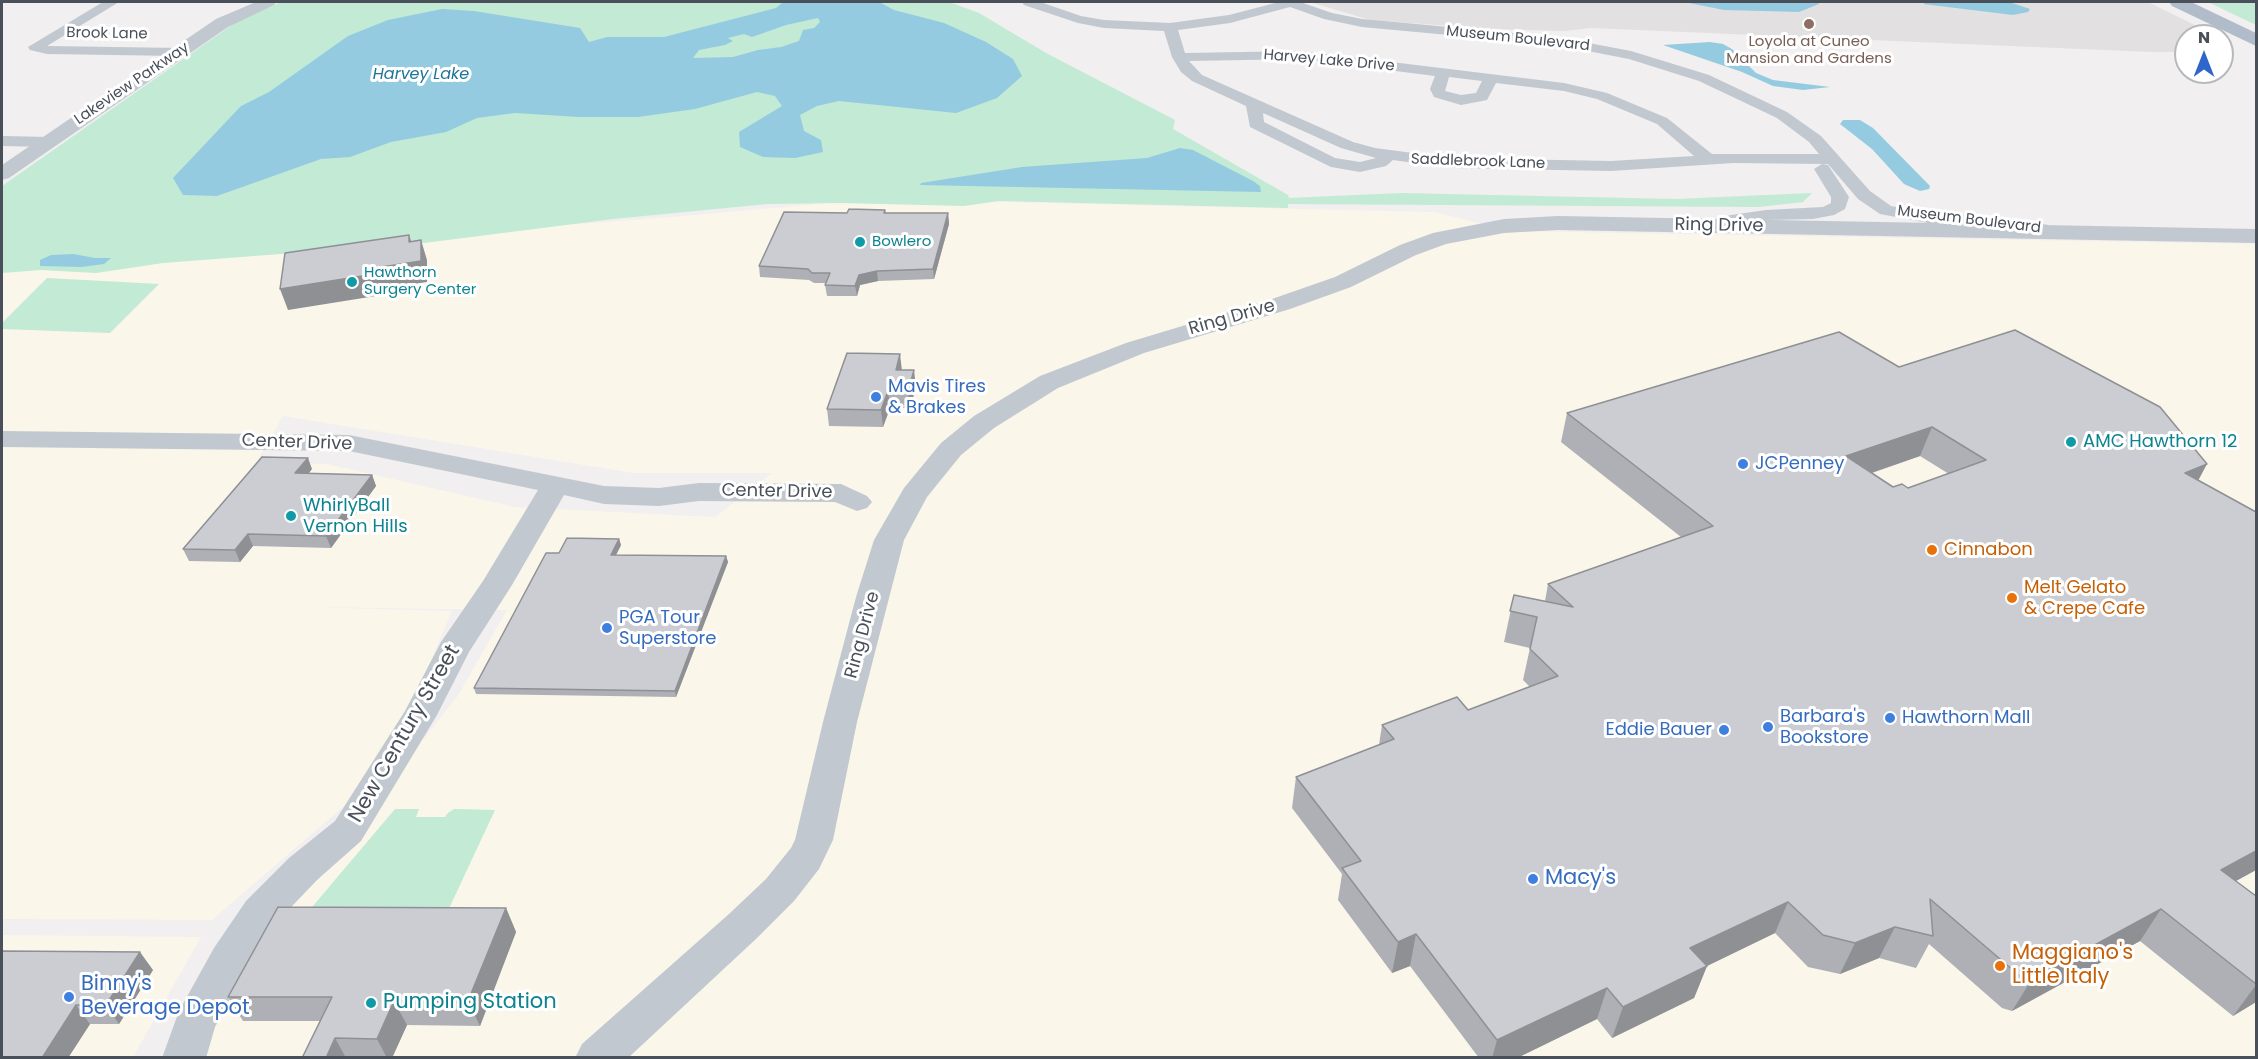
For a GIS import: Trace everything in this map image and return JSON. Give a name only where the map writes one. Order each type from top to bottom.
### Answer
[{"type":"main road","points":[[2178,2],[2256,40]]},
{"type":"street","name":"Brook Lane","points":[[112,2],[35,47],[47,50],[181,51]]},
{"type":"street","name":"Lakeview Parkway","points":[[2,174],[230,18],[268,2]]},
{"type":"street","points":[[1029,2],[1078,19],[1104,24],[1170,27],[1230,19],[1283,3]]},
{"type":"street","name":"Museum Boulevard","points":[[1283,3],[1349,27],[1540,44],[1635,63],[1706,86],[1734,98],[1773,120],[1814,159],[1837,189],[1840,197],[1839,205],[1828,211],[1813,214],[1766,215],[1731,220],[1712,226]]},
{"type":"street","name":"Museum Boulevard","points":[[1283,3],[1362,23],[1521,36],[1596,48],[1650,60],[1704,78],[1771,108],[1815,139],[1834,159],[1854,186],[1871,202],[1886,210],[1928,218],[2057,231]]},
{"type":"street","points":[[1170,27],[1179,57]]},
{"type":"street","name":"Harvey Lake Drive","points":[[1179,57],[1294,55],[1564,87],[1634,108],[1673,129],[1709,160]]},
{"type":"street","name":"Saddlebrook Lane","points":[[1179,57],[1186,69],[1197,78],[1254,105],[1256,123],[1331,162],[1360,167],[1380,163],[1389,156],[1451,164],[1611,166],[1709,160],[1834,159]]},
{"type":"street","points":[[1444,71],[1437,90],[1439,94],[1461,100],[1482,96],[1491,77]]},
{"type":"street","points":[[2,141],[48,141]]},
{"type":"street","name":"Ring Drive","points":[[597,1058],[743,926],[780,890],[805,858],[814,840],[840,722],[889,540],[920,486],[951,449],[984,422],[1049,382],[1134,348],[1281,304],[1343,282],[1407,250],[1434,240],[1466,232],[1530,224],[2256,236]]},
{"type":"street","name":"Center Drive","points":[[2,439],[349,443],[604,495],[659,496],[695,505],[839,507],[857,502],[908,505]]},
{"type":"street","name":"New Century Street","points":[[184,1058],[194,1024],[229,960],[260,913],[303,869],[348,831],[420,715],[457,644],[496,585],[555,486]]},
{"type":"shaded area","name":"Loyola at Cuneo Mansion and Gardens","points":[[1310,2],[2148,2],[2193,24],[2174,24],[2174,52],[2151,52],[1591,28],[1564,31],[1491,29],[1370,20]]},
{"type":"shaded area","name":"Hawthorn Mall","points":[[850,201],[1007,202],[1434,212],[1512,231],[2256,244],[2256,1057],[174,1057],[264,938],[457,697],[507,610],[310,607],[452,611],[412,705],[350,801],[212,920],[2,919],[2,268]],"holes":[[[283,416],[633,473],[772,473],[715,517],[515,507],[327,464],[256,463]]]},
{"type":"shaded area","points":[[2,935],[201,937],[133,1057],[2,1058]]},
{"type":"green space","points":[[281,2],[949,2],[979,13],[1046,53],[1175,120],[1173,129],[1288,195],[1289,198],[1401,193],[1676,199],[1812,193],[1803,202],[1759,207],[1288,204],[1288,208],[999,201],[964,206],[767,204],[613,219],[424,243],[163,263],[96,273],[41,270],[2,273],[2,186],[239,20]]},
{"type":"green space","points":[[2208,2],[2256,2],[2256,25]]},
{"type":"green space","points":[[47,278],[159,284],[110,333],[2,329],[2,323]]},
{"type":"green space","points":[[395,809],[419,809],[416,817],[445,817],[454,809],[495,810],[438,932],[291,932]]},
{"type":"water","name":"Harvey Lake","points":[[783,2],[879,2],[894,10],[944,23],[986,42],[1013,59],[1022,76],[997,98],[956,113],[839,101],[817,106],[800,115],[804,131],[821,140],[823,152],[795,158],[763,157],[740,147],[739,132],[782,106],[775,96],[757,92],[695,109],[638,117],[579,117],[515,113],[477,118],[446,132],[391,142],[350,157],[321,159],[217,196],[183,195],[173,178],[241,106],[269,92],[348,36],[388,20],[442,9],[474,11],[580,28],[589,42],[607,37],[664,37],[776,8]],"holes":[[[818,18],[820,22],[814,28],[803,30],[799,41],[781,47],[733,57],[693,58],[699,50],[725,45],[733,41],[728,38],[744,34],[752,37],[786,25]]]},
{"type":"water","points":[[1684,2],[1818,2],[1819,4],[1799,12],[1724,10]]},
{"type":"water","points":[[1928,2],[2009,2],[2030,9],[2028,12],[2013,15],[1923,4]]},
{"type":"water","points":[[1710,42],[1723,44],[1732,49],[1756,73],[1773,80],[1830,87],[1803,90],[1773,86],[1742,72],[1663,45]]},
{"type":"water","points":[[1843,120],[1860,120],[1873,128],[1930,186],[1929,189],[1920,191],[1904,184],[1872,149],[1840,124]]},
{"type":"water","points":[[1180,148],[1193,150],[1253,181],[1260,186],[1261,192],[920,185],[1022,167],[1147,158]]},
{"type":"water","points":[[73,254],[111,258],[104,264],[82,267],[40,266],[40,260],[51,255]]},
{"type":"building","name":"Bowlero","points":[[849,209],[885,210],[884,213],[948,213],[933,269],[877,271],[859,275],[855,286],[825,285],[830,273],[812,273],[808,269],[759,266],[784,212],[847,213]]},
{"type":"building","points":[[409,235],[409,242],[421,240],[421,261],[375,268],[375,274],[280,289],[285,253]]},
{"type":"building","name":"Hawthorn Mall","points":[[2015,330],[2160,407],[2207,464],[2185,473],[2256,512],[2256,851],[2221,870],[2256,896],[2256,984],[2161,909],[2032,979],[2021,977],[1930,899],[1933,936],[1895,927],[1855,943],[1823,935],[1788,902],[1690,948],[1707,966],[1623,1007],[1607,988],[1497,1040],[1416,934],[1398,942],[1342,868],[1361,861],[1296,777],[1394,739],[1382,725],[1457,697],[1468,710],[1558,676],[1530,649],[1537,617],[1510,611],[1514,595],[1573,607],[1548,584],[1713,526],[1567,413],[1839,332],[1899,367]],"holes":[[[1932,427],[1986,460],[1908,488],[1902,484],[1893,487],[1846,456]]]},
{"type":"building","points":[[847,353],[900,354],[896,370],[914,370],[908,392],[888,391],[881,410],[827,409]]},
{"type":"building","name":"WhirlyBall Vernon Hills","points":[[262,457],[308,458],[295,473],[372,475],[326,536],[248,534],[235,550],[183,549]]},
{"type":"building","name":"PGA Tour Superstore","points":[[567,538],[619,539],[611,555],[726,556],[675,691],[474,688],[546,553],[559,553]]},
{"type":"building","name":"Pumping Station","points":[[278,907],[506,908],[468,1001],[394,1001],[377,1039],[335,1038],[326,1058],[302,1058],[332,997],[228,997]]},
{"type":"building","name":"Binny's Beverage Depot","points":[[2,951],[140,952],[106,1005],[76,1005],[42,1058],[2,1058]]},
{"type":"place","name":"Loyola at Cuneo Mansion and Gardens","points":[[1809,24]]},
{"type":"place","name":"Bowlero","points":[[860,242]]},
{"type":"place","name":"Hawthorn Surgery Center","points":[[352,282]]},
{"type":"place","name":"Mavis Tires & Brakes","points":[[876,397]]},
{"type":"place","name":"AMC Hawthorn 12","points":[[2071,442]]},
{"type":"place","name":"JCPenney","points":[[1743,464]]},
{"type":"place","name":"WhirlyBall Vernon Hills","points":[[291,516]]},
{"type":"place","name":"Cinnabon","points":[[1932,550]]},
{"type":"place","name":"Melt Gelato & Crepe Cafe","points":[[2012,598]]},
{"type":"place","name":"PGA Tour Superstore","points":[[607,628]]},
{"type":"place","name":"Hawthorn Mall","points":[[1890,718]]},
{"type":"place","name":"Barbara's Bookstore","points":[[1768,727]]},
{"type":"place","name":"Eddie Bauer","points":[[1724,730]]},
{"type":"place","name":"Macy's","points":[[1533,879]]},
{"type":"place","name":"Maggiano's Little Italy","points":[[2000,966]]},
{"type":"place","name":"Binny's Beverage Depot","points":[[69,997]]},
{"type":"place","name":"Pumping Station","points":[[371,1003]]}]
